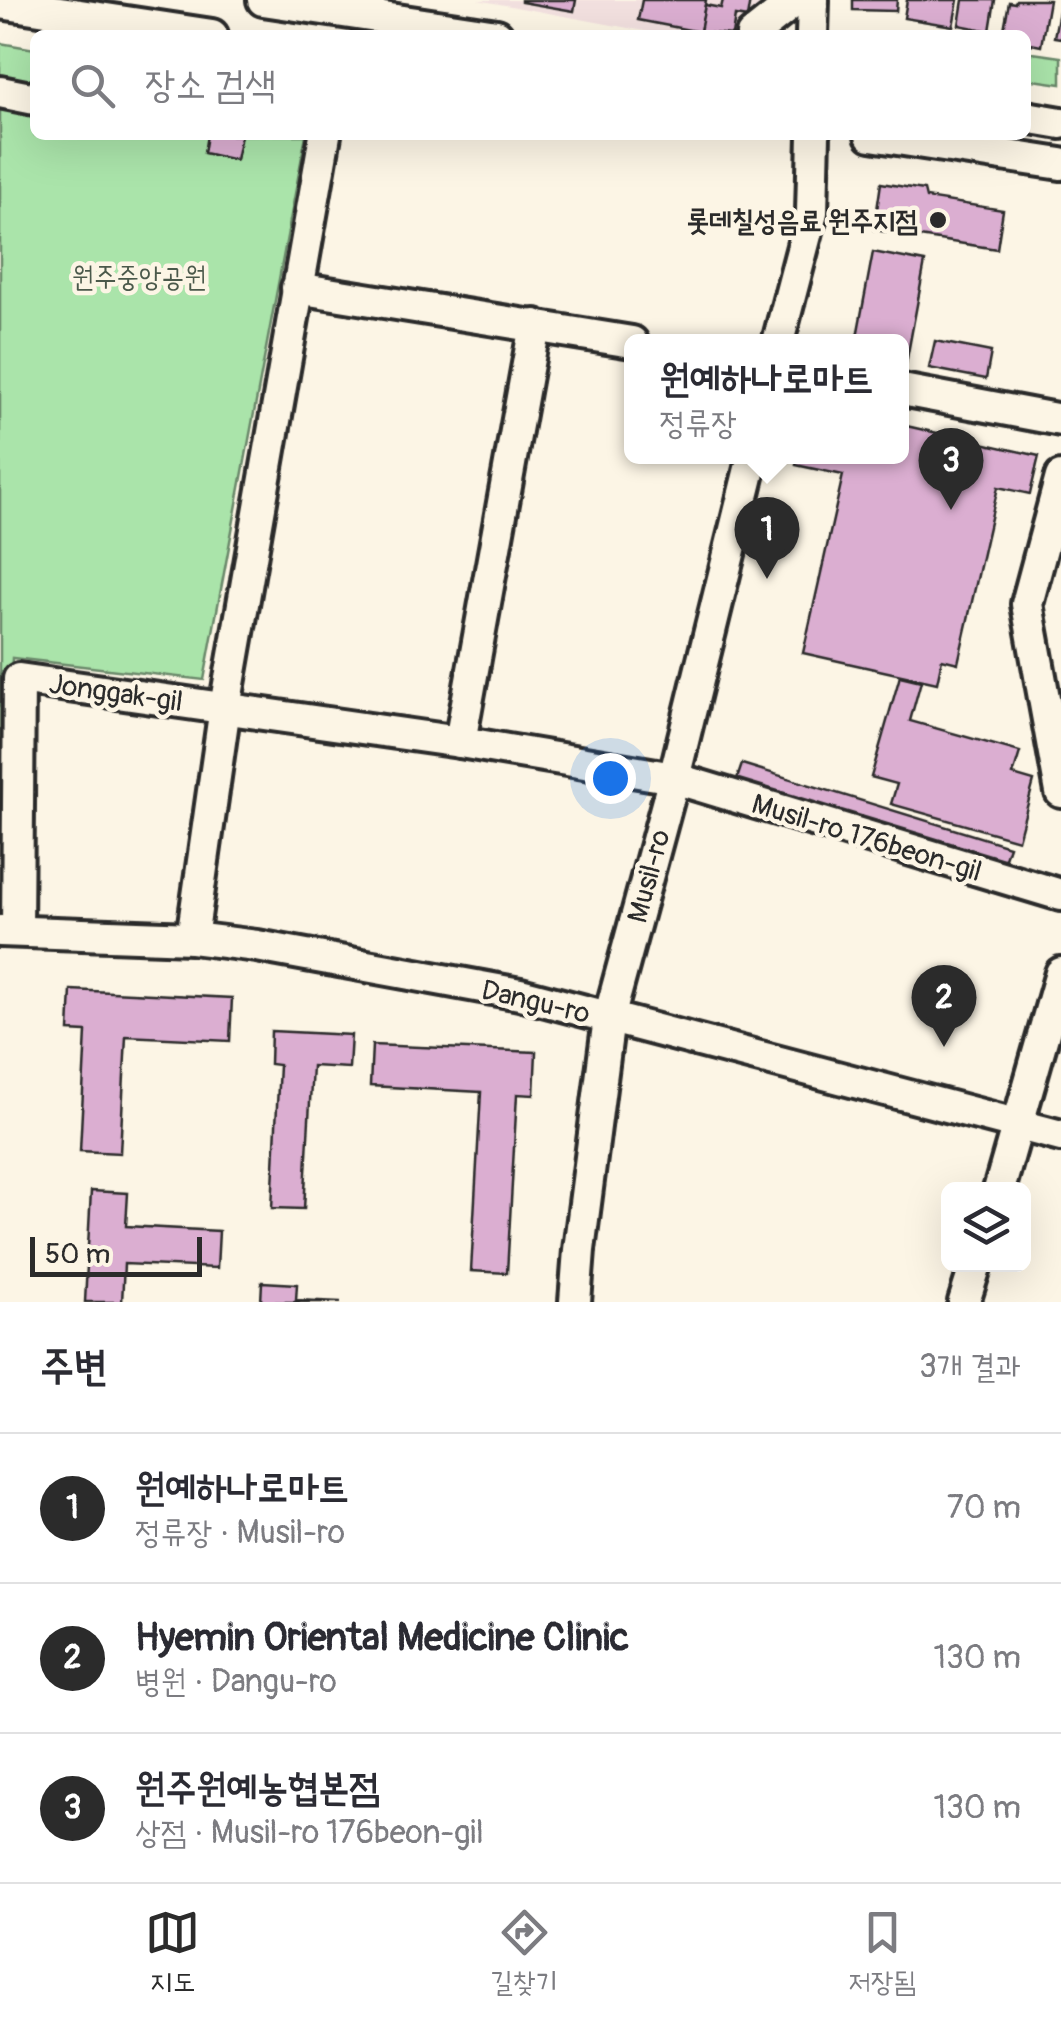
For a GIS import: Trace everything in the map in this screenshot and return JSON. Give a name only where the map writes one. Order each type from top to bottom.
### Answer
[{"type":"street","points":[[263,0],[464,30]]},
{"type":"street","points":[[758,30],[796,0]]},
{"type":"street","points":[[812,0],[812,30]]},
{"type":"street","points":[[0,3],[78,26],[138,30]]},
{"type":"street","points":[[0,92],[30,99]]},
{"type":"street","points":[[1031,118],[1061,122]]},
{"type":"street","points":[[192,938],[226,707],[324,140]]},
{"type":"street","points":[[780,334],[812,212],[814,140]]},
{"type":"street","points":[[904,140],[1061,164]]},
{"type":"street","points":[[297,288],[624,341]]},
{"type":"street","points":[[460,742],[535,325]]},
{"type":"street","points":[[909,391],[1061,420]]},
{"type":"street","name":"Musil-ro","points":[[575,1302],[578,1250],[610,1018],[752,464]]},
{"type":"street","points":[[1061,477],[1027,604],[1051,681],[1061,792]]},
{"type":"street","name":"Jonggak-gil","points":[[8,931],[19,678],[460,742],[674,778]]},
{"type":"street","name":"Musil-ro 176beon-gil","points":[[674,778],[1061,895]]},
{"type":"street","name":"Dangu-ro","points":[[8,931],[192,938],[257,946],[520,994],[1061,1136]]},
{"type":"street","points":[[1001,1182],[1061,973]]},
{"type":"street","points":[[964,1302],[973,1272]]},
{"type":"shaded area","points":[[478,0],[763,0],[763,12],[741,30],[639,30]]},
{"type":"green space","name":"원주중앙공원","points":[[0,43],[30,48],[30,140],[305,140],[204,680],[12,658],[0,832]]},
{"type":"green space","points":[[1031,53],[1061,57],[1061,84],[1031,80]]},
{"type":"building","points":[[521,0],[576,0],[574,11]]},
{"type":"building","points":[[642,0],[706,0],[700,30],[638,20]]},
{"type":"building","points":[[723,0],[750,0],[747,18],[735,16],[733,30],[700,30],[705,5],[721,8]]},
{"type":"building","points":[[853,0],[897,0],[896,11],[853,10]]},
{"type":"building","points":[[907,0],[958,0],[953,26],[904,18]]},
{"type":"building","points":[[963,0],[995,0],[990,30],[959,25]]},
{"type":"building","points":[[1049,0],[1041,46],[1031,44],[1031,30],[1004,30],[1009,2]]},
{"type":"building","points":[[1061,1],[1061,38],[1054,37]]},
{"type":"building","points":[[206,140],[240,140],[236,160],[204,153]]},
{"type":"building","name":"롯데칠성음료 원주지점","points":[[881,183],[924,190],[926,198],[1003,210],[997,249],[874,230]]},
{"type":"building","points":[[873,252],[925,262],[909,348],[909,334],[858,334]]},
{"type":"building","points":[[935,341],[991,352],[986,379],[929,368]]},
{"type":"building","points":[[909,427],[1039,456],[1030,494],[998,487],[958,663],[942,659],[937,683],[803,653],[843,475],[796,465],[909,464]]},
{"type":"building","points":[[900,676],[921,681],[910,721],[1020,752],[1013,775],[1034,781],[1018,840],[891,804],[897,784],[871,777]]},
{"type":"building","points":[[742,764],[1009,846],[1003,864],[736,782]]},
{"type":"building","points":[[71,990],[232,998],[230,1041],[126,1036],[120,1153],[80,1151],[86,1032],[69,1031]]},
{"type":"building","points":[[271,1031],[351,1035],[349,1068],[312,1066],[304,1209],[272,1208],[279,1065],[270,1064]]},
{"type":"building","points":[[372,1045],[536,1052],[534,1095],[517,1094],[507,1273],[471,1271],[481,1092],[370,1086]]},
{"type":"building","points":[[91,1191],[128,1193],[126,1226],[219,1231],[217,1268],[124,1264],[122,1302],[85,1302]]},
{"type":"building","points":[[262,1282],[297,1284],[296,1300],[341,1302],[261,1302]]},
{"type":"place","name":"롯데칠성음료 원주지점","points":[[938,220]]},
{"type":"place","name":"원주원예농협본점","points":[[951,510]]},
{"type":"place","name":"원예하나로마트","points":[[767,579]]},
{"type":"place","name":"Hyemin Oriental Medicine Clinic","points":[[944,1047]]}]
